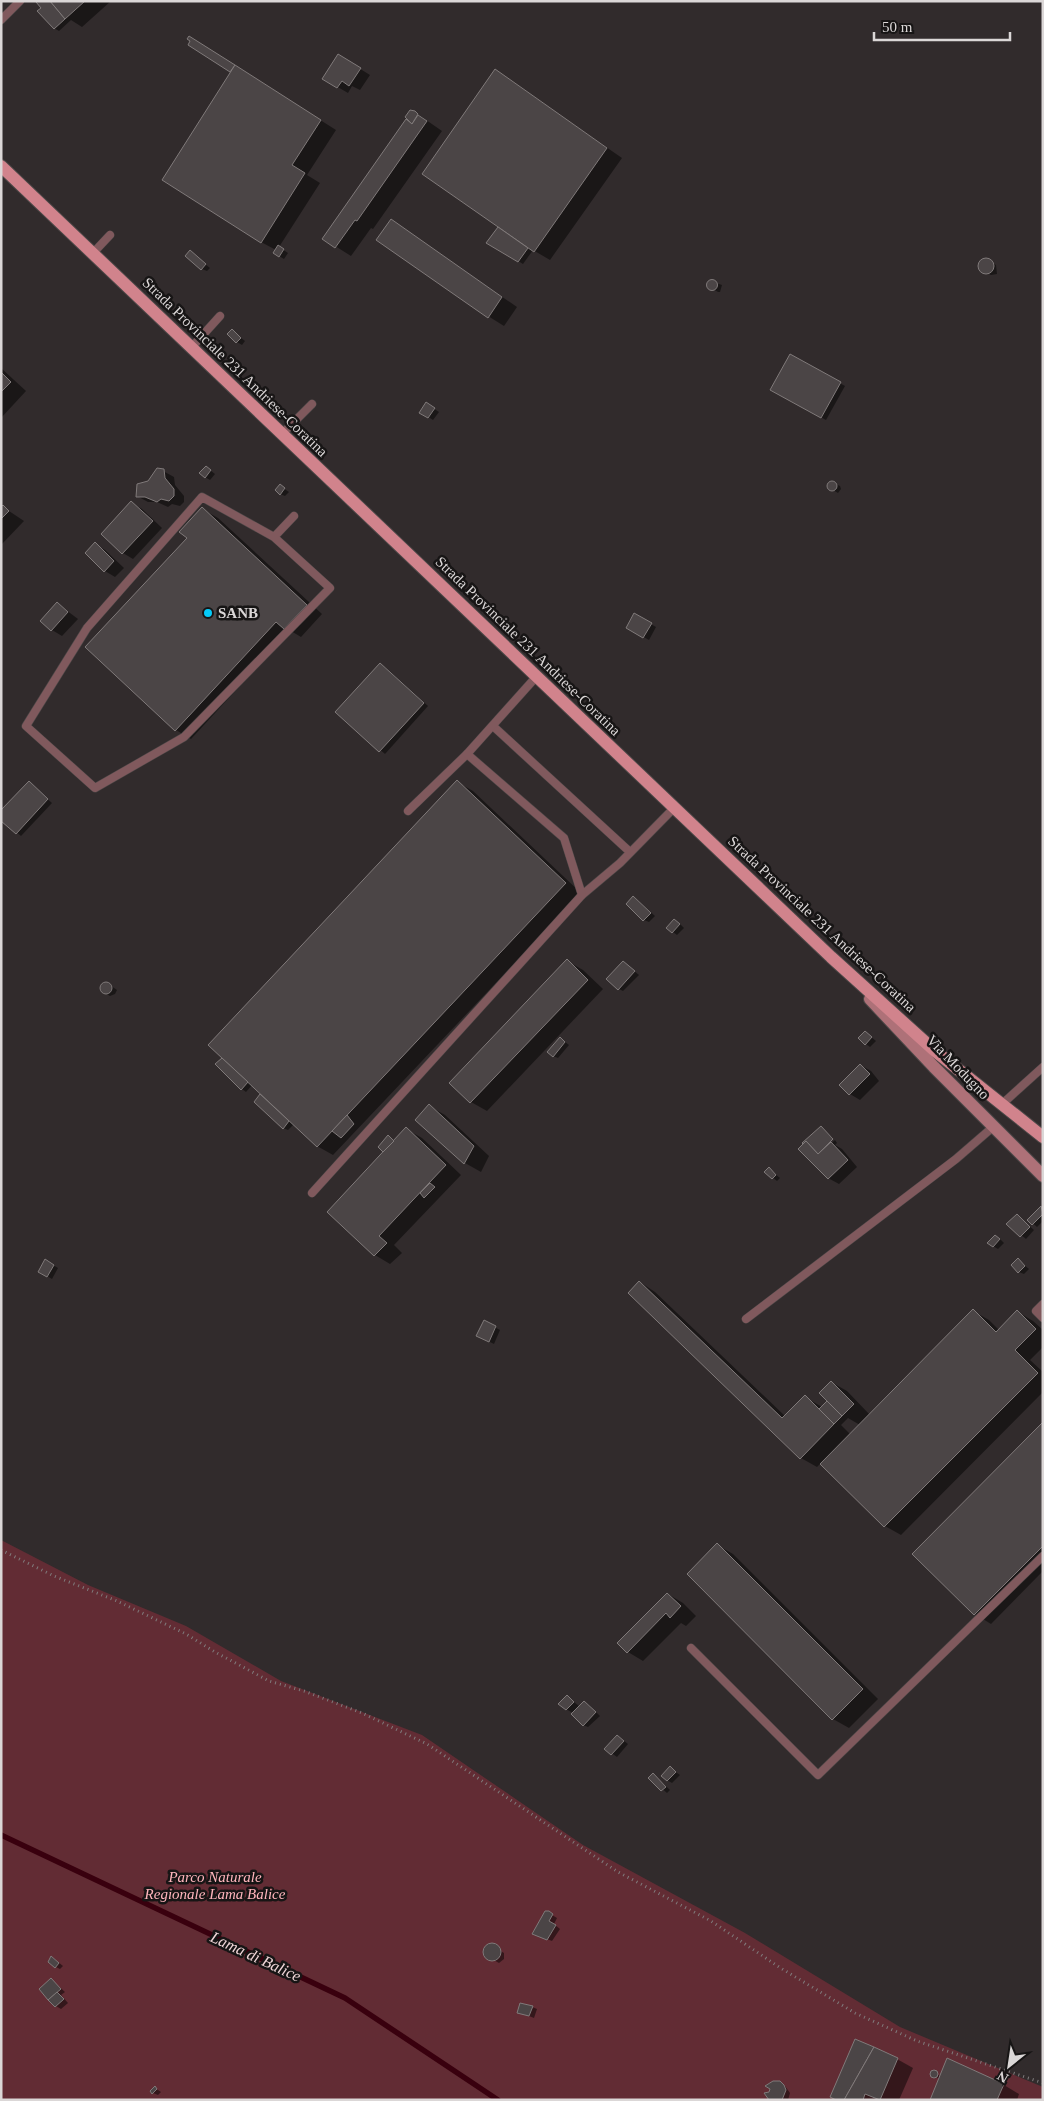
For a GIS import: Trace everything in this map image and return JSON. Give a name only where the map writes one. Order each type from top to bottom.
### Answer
[{"type":"main road","name":"Strada Provinciale 231 Andriese-Coratina","points":[[1,166],[831,957],[935,1051],[1043,1137]]},
{"type":"street","name":"Via Modugno","points":[[831,957],[928,1061],[1043,1176]]},
{"type":"lane","points":[[1,20],[20,1]]},
{"type":"lane","points":[[93,253],[110,235]]},
{"type":"lane","points":[[191,348],[220,316]]},
{"type":"lane","points":[[282,434],[312,404]]},
{"type":"lane","points":[[202,497],[274,537],[330,588],[184,737],[95,788],[26,726],[87,628],[202,497]]},
{"type":"lane","points":[[274,537],[294,516]]},
{"type":"lane","points":[[408,812],[467,754],[536,677]]},
{"type":"lane","points":[[493,726],[630,852]]},
{"type":"lane","points":[[467,754],[564,838],[582,895]]},
{"type":"lane","points":[[312,1193],[582,895],[630,852],[674,808]]},
{"type":"lane","points":[[1001,1105],[1043,1067]]},
{"type":"lane","points":[[746,1319],[956,1159],[993,1127]]},
{"type":"lane","points":[[1043,1304],[1036,1311],[1043,1318]]},
{"type":"lane","points":[[691,1648],[818,1775],[1043,1556]]},
{"type":"path","points":[[1,1550],[54,1576],[117,1602],[186,1634],[269,1681],[304,1691],[362,1713],[427,1744],[618,1872],[711,1921],[779,1967],[864,2017],[917,2040],[1043,2083]]},
{"type":"green space","name":"Parco Naturale Regionale Lama Balice","points":[[1,1540],[88,1585],[186,1626],[281,1681],[422,1735],[583,1845],[745,1933],[900,2027],[1043,2087],[1043,2100],[1,2100]]},
{"type":"building","points":[[50,1],[65,19],[54,29],[37,11],[41,8],[36,2]]},
{"type":"building","points":[[50,1],[85,1],[65,19]]},
{"type":"building","points":[[189,36],[235,65],[230,72],[188,45],[190,41],[187,39]]},
{"type":"building","points":[[338,54],[361,68],[349,86],[342,81],[337,88],[322,79]]},
{"type":"building","points":[[235,65],[321,120],[292,165],[305,173],[261,243],[162,180]]},
{"type":"building","points":[[495,69],[607,148],[534,252],[422,174]]},
{"type":"building","points":[[410,110],[418,114],[412,124],[405,117]]},
{"type":"building","points":[[418,115],[427,121],[357,221],[355,220],[335,248],[322,239],[406,119],[412,124]]},
{"type":"building","points":[[391,219],[502,297],[488,318],[376,240]]},
{"type":"building","points":[[498,227],[528,248],[518,262],[486,243]]},
{"type":"building","points":[[278,245],[284,249],[279,257],[273,253]]},
{"type":"building","points":[[190,250],[206,264],[201,270],[185,256]]},
{"type":"building","points":[[986,258],[994,266],[986,274],[978,266]]},
{"type":"building","points":[[712,279],[718,285],[712,291],[706,285]]},
{"type":"building","points":[[232,329],[241,338],[236,343],[227,334]]},
{"type":"building","points":[[790,354],[841,382],[821,418],[770,390]]},
{"type":"building","points":[[1,372],[11,382],[1,392]]},
{"type":"building","points":[[426,402],[435,408],[428,418],[419,413]]},
{"type":"building","points":[[206,466],[211,470],[205,478],[199,473]]},
{"type":"building","points":[[157,468],[164,469],[165,478],[174,489],[174,496],[169,501],[161,499],[157,502],[145,497],[136,497],[137,484],[148,481]]},
{"type":"building","points":[[830,481],[834,481],[837,486],[836,490],[830,491],[827,488],[827,484]]},
{"type":"building","points":[[280,484],[285,488],[280,495],[275,490]]},
{"type":"building","points":[[131,501],[153,521],[122,554],[101,534]]},
{"type":"building","points":[[3,505],[9,511],[1,519],[1,507]]},
{"type":"building","name":"SANB","points":[[202,507],[307,605],[284,629],[276,622],[175,731],[85,647],[187,538],[179,532]]},
{"type":"building","points":[[95,542],[114,561],[104,572],[85,553]]},
{"type":"building","points":[[57,602],[68,612],[51,631],[40,621]]},
{"type":"building","points":[[634,613],[652,623],[643,638],[626,628]]},
{"type":"building","points":[[380,663],[424,703],[379,752],[335,712]]},
{"type":"building","points":[[457,780],[566,883],[317,1147],[208,1045]]},
{"type":"building","points":[[29,781],[48,799],[16,834],[1,821],[1,810]]},
{"type":"building","points":[[633,896],[651,913],[643,921],[626,904]]},
{"type":"building","points":[[674,919],[680,924],[672,933],[666,928]]},
{"type":"building","points":[[567,959],[588,980],[470,1103],[449,1083]]},
{"type":"building","points":[[623,961],[635,971],[618,990],[606,979]]},
{"type":"building","points":[[104,982],[108,982],[112,988],[108,994],[104,994],[100,990],[100,986]]},
{"type":"building","points":[[865,1031],[872,1037],[865,1045],[858,1038]]},
{"type":"building","points":[[560,1037],[565,1042],[553,1057],[547,1052]]},
{"type":"building","points":[[222,1058],[248,1082],[241,1090],[215,1064]]},
{"type":"building","points":[[860,1064],[870,1074],[849,1095],[839,1085]]},
{"type":"building","points":[[260,1094],[289,1121],[283,1129],[254,1102]]},
{"type":"building","points":[[429,1104],[474,1146],[464,1164],[415,1120]]},
{"type":"building","points":[[347,1115],[354,1124],[341,1138],[332,1131]]},
{"type":"building","points":[[821,1126],[833,1139],[818,1154],[806,1141],[802,1143]]},
{"type":"building","points":[[406,1127],[446,1165],[379,1236],[387,1243],[374,1256],[327,1212]]},
{"type":"building","points":[[388,1135],[394,1141],[383,1152],[378,1147]]},
{"type":"building","points":[[806,1141],[818,1154],[831,1142],[848,1160],[828,1179],[798,1149]]},
{"type":"building","points":[[769,1167],[776,1175],[772,1179],[764,1172]]},
{"type":"building","points":[[430,1183],[435,1187],[424,1198],[420,1193]]},
{"type":"building","points":[[1041,1206],[1043,1214],[1032,1225],[1027,1220]]},
{"type":"building","points":[[1017,1214],[1030,1227],[1020,1237],[1006,1224]]},
{"type":"building","points":[[995,1235],[1000,1239],[993,1247],[987,1243]]},
{"type":"building","points":[[1018,1258],[1025,1266],[1018,1273],[1011,1265]]},
{"type":"building","points":[[45,1259],[54,1265],[47,1277],[38,1272]]},
{"type":"building","points":[[639,1281],[782,1418],[805,1395],[834,1424],[800,1459],[628,1293]]},
{"type":"building","points":[[973,1309],[996,1332],[1017,1310],[1036,1329],[1015,1350],[1038,1373],[884,1527],[820,1464]]},
{"type":"building","points":[[484,1320],[496,1326],[489,1342],[476,1336]]},
{"type":"building","points":[[831,1381],[854,1404],[842,1416],[819,1393]]},
{"type":"building","points":[[827,1401],[842,1416],[834,1424],[819,1409]]},
{"type":"building","points":[[1043,1422],[1043,1546],[974,1615],[912,1554]]},
{"type":"building","points":[[717,1543],[863,1689],[832,1720],[687,1574]]},
{"type":"building","points":[[667,1593],[681,1606],[670,1618],[666,1613],[627,1653],[617,1643]]},
{"type":"building","points":[[567,1695],[574,1702],[566,1710],[558,1704]]},
{"type":"building","points":[[584,1701],[596,1712],[583,1726],[571,1714]]},
{"type":"building","points":[[617,1735],[624,1741],[611,1755],[604,1749]]},
{"type":"building","points":[[670,1766],[676,1772],[667,1781],[661,1776]]},
{"type":"building","points":[[653,1773],[666,1787],[661,1791],[648,1778]]},
{"type":"building","points":[[545,1911],[553,1914],[549,1921],[556,1925],[547,1940],[532,1934]]},
{"type":"building","points":[[492,1943],[498,1946],[501,1952],[498,1958],[492,1961],[486,1958],[483,1952],[486,1946]]},
{"type":"building","points":[[51,1956],[59,1963],[55,1968],[48,1962]]},
{"type":"building","points":[[51,1978],[61,1989],[48,2000],[39,1989]]},
{"type":"building","points":[[57,1992],[64,1999],[55,2007],[48,2000]]},
{"type":"building","points":[[520,2003],[533,2006],[529,2016],[517,2013]]},
{"type":"building","points":[[855,2039],[874,2047],[844,2100],[836,2100],[830,2097]]},
{"type":"building","points":[[874,2047],[898,2058],[880,2100],[865,2094],[863,2100],[844,2100]]},
{"type":"building","points":[[947,2058],[1004,2084],[997,2100],[930,2100]]},
{"type":"building","points":[[934,2070],[938,2074],[934,2078],[930,2074]]},
{"type":"building","points":[[773,2081],[780,2081],[784,2085],[786,2090],[782,2100],[769,2100],[764,2093],[769,2092],[770,2089],[765,2086]]},
{"type":"building","points":[[155,2086],[157,2089],[152,2094],[150,2091]]},
{"type":"waterway","name":"Lama di Balice","points":[[1,1835],[345,1998],[498,2100]]},
{"type":"place","name":"SANB","points":[[208,613]]}]
